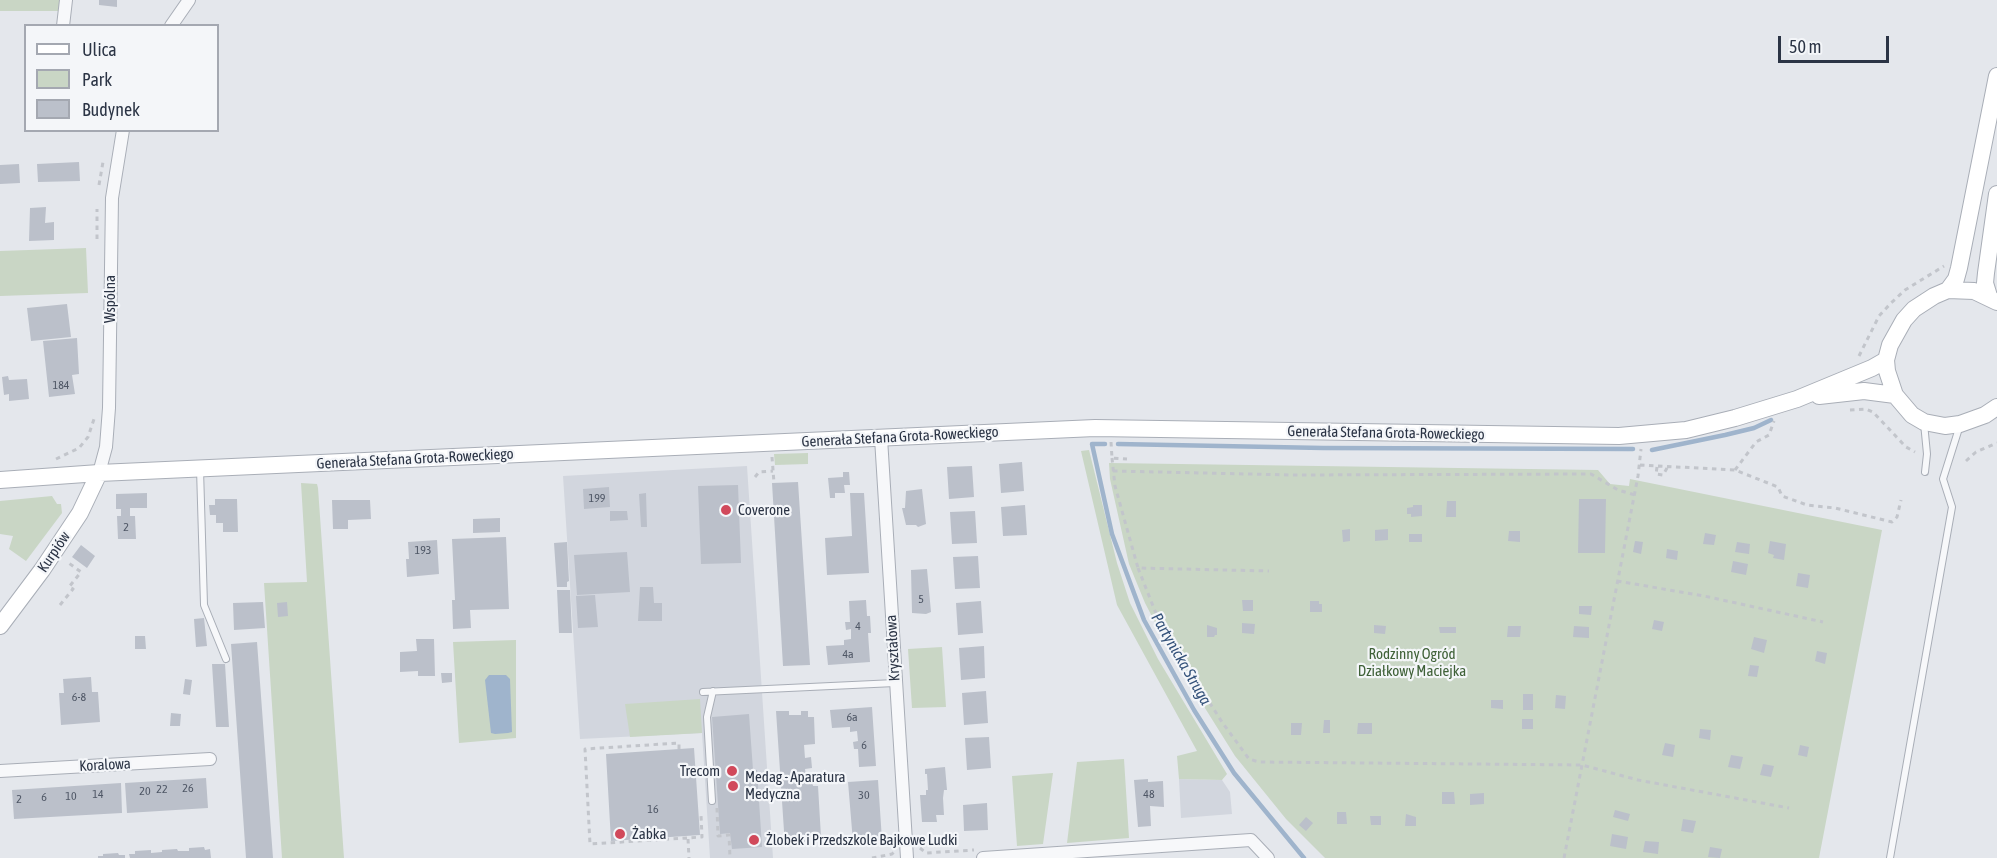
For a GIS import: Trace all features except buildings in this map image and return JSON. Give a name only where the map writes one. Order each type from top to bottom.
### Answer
[{"type":"street","points":[[63,24],[66,0]]},
{"type":"street","points":[[172,24],[189,0]]},
{"type":"street","points":[[1997,76],[1956,279],[1948,290],[1922,303],[1904,320],[1890,345],[1886,360],[1887,371],[1895,394],[1912,415],[1924,422],[1945,426],[1960,424],[1985,415],[1997,407]]},
{"type":"street","name":"Wspólna","points":[[99,473],[106,447],[109,408],[112,198],[120,132]]},
{"type":"street","points":[[1993,299],[1985,283],[1997,194]]},
{"type":"street","points":[[1948,290],[1974,291],[1993,299]]},
{"type":"street","name":"Generała Stefana Grota-Roweckiego","points":[[0,480],[99,473],[1111,429],[1641,435],[1686,430],[1797,399],[1886,360]]},
{"type":"street","name":"Generała Stefana Grota-Roweckiego","points":[[1797,399],[1864,391],[1895,394]]},
{"type":"street","name":"Kryształowa","points":[[881,438],[907,858]]},
{"type":"street","name":"Kurpiów","points":[[0,626],[42,570],[80,513],[99,473]]},
{"type":"street","name":"Koralowa","points":[[0,771],[210,759]]},
{"type":"street","points":[[983,858],[1251,840],[1268,858]]},
{"type":"lane","points":[[1924,422],[1927,454],[1925,472]]},
{"type":"lane","points":[[1890,858],[1952,507],[1943,479],[1960,424]]},
{"type":"lane","points":[[200,469],[204,605],[226,659]]},
{"type":"lane","points":[[703,692],[895,683]]},
{"type":"lane","points":[[712,801],[707,717],[713,691]]},
{"type":"path","points":[[99,192],[104,157]]},
{"type":"path","points":[[97,240],[98,200]]},
{"type":"path","points":[[1856,359],[1862,354],[1880,316],[1890,303],[1905,290],[1944,266]]},
{"type":"path","points":[[1844,410],[1866,409],[1873,412],[1906,447],[1915,452]]},
{"type":"path","points":[[47,461],[58,459],[79,448],[88,437],[96,410]]},
{"type":"path","points":[[1736,470],[1756,442],[1769,435],[1774,419]]},
{"type":"path","points":[[1111,429],[1113,471],[1124,522],[1138,568],[1155,611],[1188,669],[1249,759],[1259,762],[1582,765],[1638,780],[1789,808]]},
{"type":"path","points":[[1564,858],[1635,495],[1640,465],[1641,435]]},
{"type":"path","points":[[1966,461],[1976,452],[1997,443]]},
{"type":"path","points":[[772,452],[774,483]]},
{"type":"path","points":[[1112,458],[1127,459]]},
{"type":"path","points":[[1640,465],[1736,470],[1778,487],[1782,496],[1807,505],[1835,508],[1892,522],[1897,517],[1901,500]]},
{"type":"path","points":[[1657,467],[1656,474],[1663,476],[1667,467]]},
{"type":"path","points":[[756,477],[759,472],[773,471]]},
{"type":"path","points":[[1113,471],[1294,475],[1591,474],[1618,490],[1635,495]]},
{"type":"path","points":[[1632,480],[1638,476]]},
{"type":"path","points":[[60,605],[73,590],[69,586],[81,572],[63,560]]},
{"type":"path","points":[[1138,568],[1269,571]]},
{"type":"path","points":[[1617,581],[1704,596],[1823,622]]},
{"type":"path","points":[[679,749],[679,743],[585,749],[590,844],[702,837],[701,814]]},
{"type":"path","points":[[661,744],[662,750]]},
{"type":"path","points":[[643,745],[644,752]]},
{"type":"path","points":[[626,746],[626,753]]},
{"type":"path","points":[[608,748],[609,754]]},
{"type":"path","points":[[712,801],[716,801],[718,836],[729,835],[730,858]]},
{"type":"path","points":[[688,838],[686,845],[689,858]]},
{"type":"shaded area","points":[[747,466],[773,858],[710,858],[702,733],[580,739],[563,476]]},
{"type":"shaded area","points":[[1179,779],[1222,780],[1230,792],[1232,814],[1181,818]]},
{"type":"green space","points":[[0,0],[60,0],[59,11],[0,11]]},
{"type":"green space","points":[[86,248],[88,293],[0,296],[0,251]]},
{"type":"green space","points":[[1089,450],[1117,563],[1130,603],[1158,659],[1227,774],[1222,780],[1179,779],[1177,756],[1197,751],[1117,605],[1081,451]]},
{"type":"green space","points":[[808,453],[808,464],[775,465],[774,454]]},
{"type":"green space","name":"Rodzinny Ogród Działkowy Maciejka","points":[[1109,463],[1598,470],[1610,484],[1629,486],[1630,479],[1882,530],[1819,858],[1325,858],[1286,819],[1235,756],[1173,657],[1145,603],[1129,564],[1110,479]]},
{"type":"green space","points":[[301,483],[317,484],[318,488],[344,858],[282,858],[264,583],[307,582]]},
{"type":"green space","points":[[52,496],[57,504],[61,504],[62,513],[26,561],[9,549],[13,536],[0,534],[0,501]]},
{"type":"green space","points":[[516,640],[516,738],[459,743],[453,642]]},
{"type":"green space","points":[[942,647],[946,707],[912,708],[908,649]]},
{"type":"green space","points":[[700,699],[702,733],[630,737],[625,704]]},
{"type":"green space","points":[[1124,759],[1129,838],[1067,843],[1077,762]]},
{"type":"green space","points":[[1053,773],[1043,844],[1017,846],[1012,776]]},
{"type":"water","points":[[489,675],[506,675],[510,679],[512,732],[491,733],[485,680]]},
{"type":"waterway","points":[[1652,450],[1754,428],[1771,420]]},
{"type":"waterway","name":"Partynicka Struga","points":[[1105,444],[1092,444],[1112,534],[1144,620],[1194,710],[1234,773],[1304,858]]},
{"type":"waterway","points":[[1118,444],[1323,448],[1633,449]]},
{"type":"place","name":"Coverone","points":[[726,510]]},
{"type":"place","name":"Trecom","points":[[732,771]]},
{"type":"place","name":"Medag - Aparatura Medyczna","points":[[733,786]]},
{"type":"place","name":"Żabka","points":[[620,834]]},
{"type":"place","name":"Żlobek i Przedszkole Bajkowe Ludki","points":[[754,840]]}]
